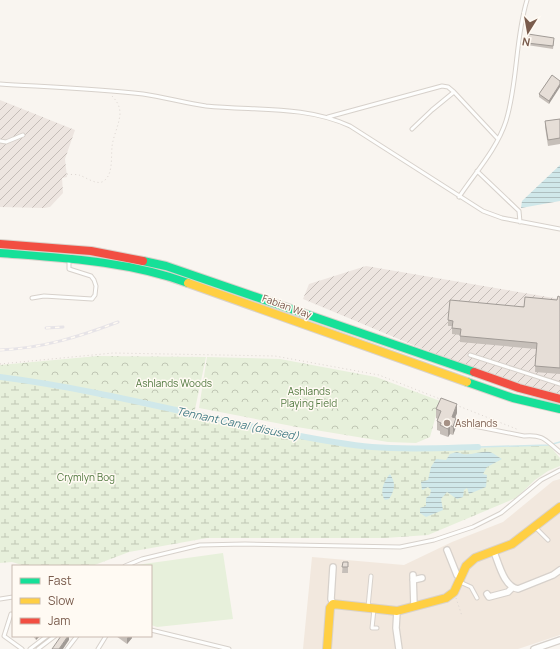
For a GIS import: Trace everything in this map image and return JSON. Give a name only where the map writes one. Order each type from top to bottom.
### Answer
[{"type":"main road","name":"Fabian Way","points":[[0,244],[91,251],[166,266],[204,279],[248,298],[513,398],[560,409]]},
{"type":"main road","name":"Fabian Way","points":[[0,253],[69,258],[130,266],[163,274],[248,298],[519,388],[560,399]]},
{"type":"main road","points":[[327,649],[330,608],[333,604],[396,611],[446,598],[454,592],[466,566],[475,558],[512,544],[535,527],[559,506]]},
{"type":"street","points":[[447,550],[460,580]]},
{"type":"street","points":[[494,552],[507,584],[512,588],[518,588],[553,575],[560,570]]},
{"type":"street","points":[[333,568],[331,599],[333,604]]},
{"type":"street","points":[[414,606],[413,577],[422,578]]},
{"type":"street","points":[[487,594],[489,597],[508,592],[512,588]]},
{"type":"street","points":[[396,611],[396,628],[399,649]]},
{"type":"street","points":[[534,649],[560,640]]},
{"type":"lane","points":[[459,197],[498,138],[506,121],[522,17],[527,0]]},
{"type":"lane","points":[[0,84],[145,94],[206,106],[283,110],[327,117],[350,126],[483,211],[502,218],[560,229]]},
{"type":"lane","points":[[327,117],[442,86],[448,87],[454,92],[498,138]]},
{"type":"lane","points":[[412,129],[454,92]]},
{"type":"lane","points":[[0,141],[6,142],[23,135]]},
{"type":"lane","points":[[477,170],[519,211],[520,222]]},
{"type":"lane","points":[[32,298],[44,296],[92,299],[95,295],[96,286],[94,280],[91,276],[69,269],[69,258]]},
{"type":"lane","points":[[470,355],[560,384]]},
{"type":"lane","points":[[469,425],[524,436],[533,435],[549,441],[560,452]]},
{"type":"lane","points":[[127,565],[142,559],[200,545],[245,544],[400,547],[434,540],[473,527],[501,513],[541,480],[560,470]]},
{"type":"lane","points":[[535,527],[548,540]]},
{"type":"lane","points":[[371,576],[372,628],[377,628]]},
{"type":"lane","points":[[460,580],[471,587],[477,598]]},
{"type":"lane","points":[[0,599],[12,597]]},
{"type":"lane","points":[[11,614],[4,636],[22,649]]},
{"type":"lane","points":[[152,630],[229,649]]},
{"type":"lane","points":[[30,649],[46,637]]},
{"type":"lane","points":[[38,649],[54,637]]},
{"type":"lane","points":[[67,649],[75,637]]},
{"type":"lane","points":[[98,649],[105,637]]},
{"type":"path","points":[[67,174],[79,175],[90,181],[101,182],[105,180],[110,170],[112,145],[117,134],[120,114],[117,102],[108,92]]},
{"type":"path","points":[[0,364],[113,353],[275,356],[379,375],[445,401]]},
{"type":"path","points":[[452,404],[533,435]]},
{"type":"path","points":[[454,592],[462,616]]},
{"type":"shaded area","points":[[0,100],[75,130],[65,159],[67,177],[62,178],[63,193],[50,207],[0,207]]},
{"type":"shaded area","points":[[366,266],[560,299],[560,394],[528,386],[465,365],[303,299],[309,284]]},
{"type":"shaded area","points":[[560,479],[560,635],[518,649],[303,649],[312,557],[404,565],[452,542],[503,522],[553,481]]},
{"type":"green space","name":"Ashlands Woods","points":[[98,356],[206,357],[194,414],[82,388],[0,376],[0,365]]},
{"type":"green space","name":"Ashlands Playing Field","points":[[207,357],[280,359],[376,377],[440,401],[430,437],[416,443],[388,442],[297,427],[199,408]]},
{"type":"green space","name":"Crymlyn Bog","points":[[0,377],[98,393],[329,442],[393,449],[460,449],[549,445],[560,458],[560,466],[548,471],[535,480],[516,498],[428,535],[385,538],[207,538],[129,552],[95,565],[22,565],[12,562],[0,563]]},
{"type":"green space","points":[[223,553],[233,619],[157,627],[152,625],[152,565],[136,565]]},
{"type":"water","points":[[560,165],[560,201],[521,208],[522,201]]},
{"type":"water","points":[[457,452],[461,454],[470,454],[490,452],[502,459],[487,467],[483,474],[487,475],[486,487],[469,494],[467,488],[464,490],[463,497],[457,499],[447,492],[441,499],[443,510],[426,517],[420,513],[420,508],[426,506],[426,498],[430,495],[431,490],[428,487],[422,490],[421,482],[428,480],[431,467],[436,459],[446,460],[450,454]]},
{"type":"water","points":[[390,474],[394,483],[394,490],[389,499],[385,500],[382,490]]},
{"type":"building","points":[[528,34],[554,38],[553,46],[527,43]]},
{"type":"building","points":[[552,75],[560,81],[560,84],[549,101],[539,94]]},
{"type":"building","points":[[560,119],[560,138],[548,140],[545,121]]},
{"type":"building","points":[[558,296],[560,297],[560,368],[535,366],[537,343],[460,336],[461,329],[452,328],[453,321],[448,320],[450,300],[524,307],[525,297],[557,300]]},
{"type":"building","points":[[441,398],[457,404],[452,417],[456,418],[453,427],[450,425],[448,429],[440,425],[441,423],[437,421],[441,411],[436,409]]},
{"type":"building","points":[[343,562],[348,562],[348,567],[342,567]]},
{"type":"building","points":[[60,637],[67,637],[59,649],[52,649]]},
{"type":"waterway","name":"Tennant Canal (disused)","points":[[0,377],[97,393],[259,428],[344,444],[398,448],[478,447]]},
{"type":"waterway","points":[[478,447],[549,445],[560,442]]},
{"type":"railway","points":[[0,350],[31,347],[60,341],[118,322]]},
{"type":"railway","points":[[46,328],[63,327]]},
{"type":"traffic: fast","points":[[0,253],[72,259],[119,265],[188,283]]},
{"type":"traffic: fast","points":[[143,261],[166,266],[474,372]]},
{"type":"traffic: fast","points":[[467,382],[513,398],[560,409]]},
{"type":"traffic: slow","points":[[188,283],[467,382]]},
{"type":"traffic: slow","points":[[327,649],[330,608],[333,604],[397,611],[446,598],[454,592],[466,566],[475,558],[512,544],[560,507]]},
{"type":"traffic: jam","points":[[0,244],[91,251],[143,261]]},
{"type":"traffic: jam","points":[[474,372],[519,388],[560,399]]},
{"type":"place","name":"Ashlands","points":[[447,423]]}]
